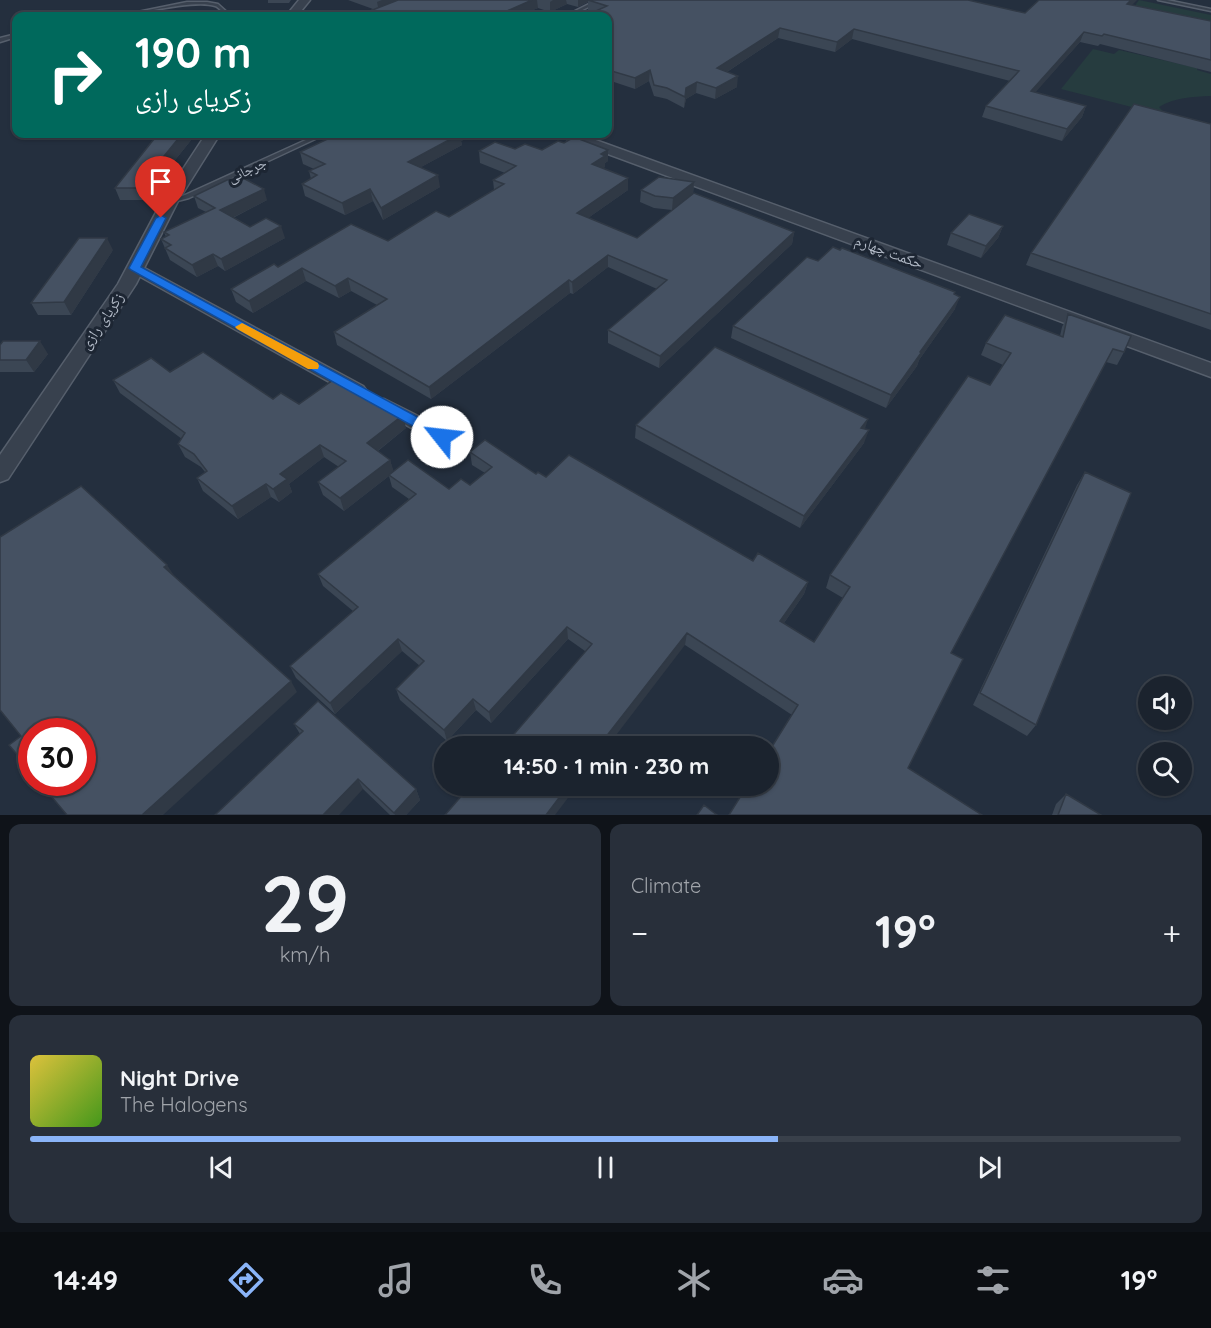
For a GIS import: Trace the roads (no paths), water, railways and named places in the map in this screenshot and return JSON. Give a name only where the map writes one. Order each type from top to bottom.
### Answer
[{"type":"street","points":[[294,12],[305,0]]},
{"type":"street","name":"زکریای رازی","points":[[0,473],[127,284],[170,201],[210,138]]},
{"type":"street","name":"حکمت چهارم","points":[[578,138],[1211,370]]},
{"type":"street","points":[[135,268],[442,437]]},
{"type":"lane","points":[[576,12],[601,0]]},
{"type":"lane","points":[[1160,0],[1211,10]]},
{"type":"lane","points":[[141,12],[187,3],[207,3],[218,5],[225,12]]},
{"type":"lane","name":"جرجانی","points":[[170,201],[187,197],[314,138]]}]
